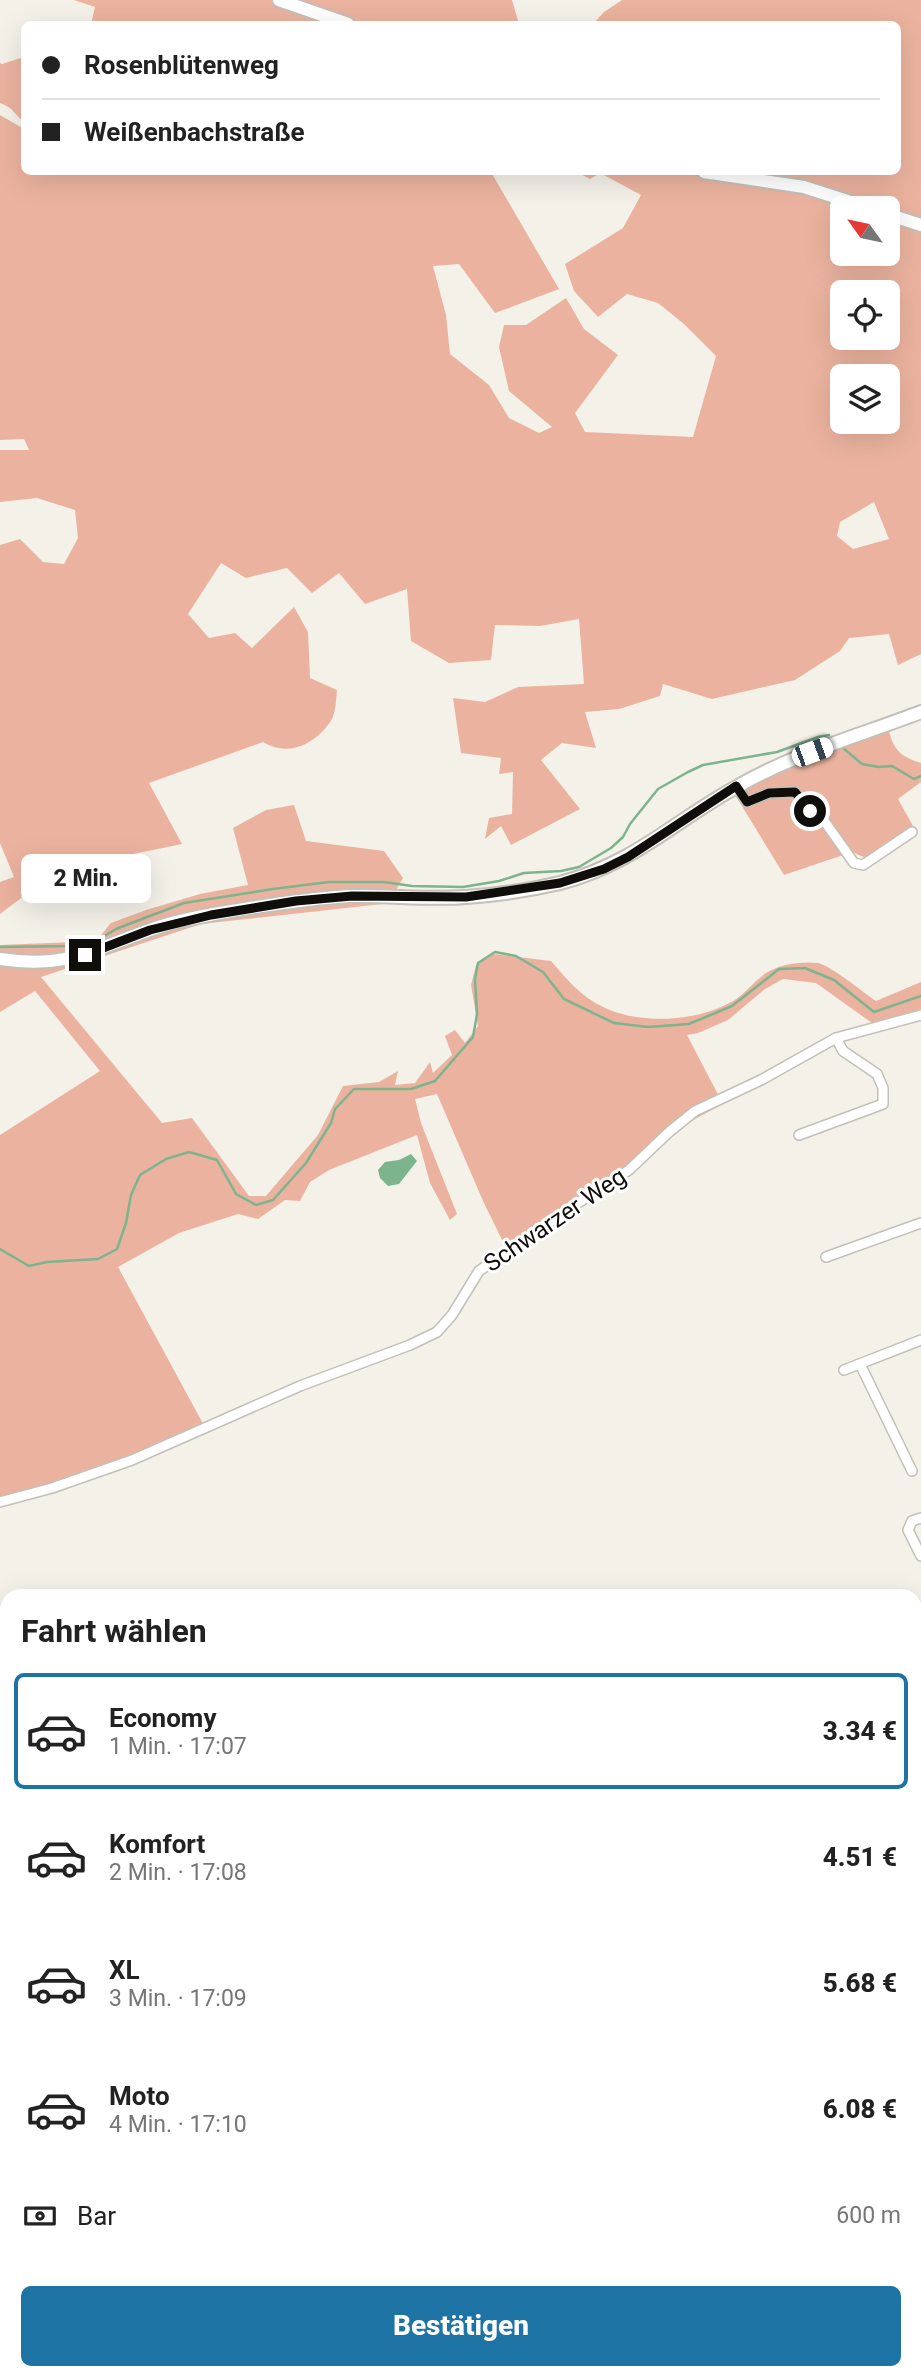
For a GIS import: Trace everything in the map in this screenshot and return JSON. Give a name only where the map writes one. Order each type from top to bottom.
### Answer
[{"type":"main road","points":[[279,0],[339,21]]},
{"type":"main road","points":[[724,175],[804,187],[832,196]]},
{"type":"main road","points":[[900,218],[921,225]]},
{"type":"main road","points":[[0,959],[37,963],[60,961],[85,955],[150,930],[211,915],[296,901],[352,896],[466,897],[560,883],[604,869],[628,857],[736,786],[786,762],[921,712]]},
{"type":"street","points":[[736,786],[747,802],[769,793],[795,792],[810,811],[825,822],[854,863],[863,865],[912,832]]},
{"type":"street","name":"Schwarzer Weg","points":[[0,1502],[52,1488],[132,1460],[300,1386],[410,1345],[437,1332],[452,1315],[479,1271],[629,1170],[695,1111],[761,1080],[836,1038],[921,1015]]},
{"type":"street","points":[[799,1135],[883,1104],[883,1088],[877,1074],[843,1051],[836,1038]]},
{"type":"street","points":[[826,1257],[921,1223]]},
{"type":"street","points":[[844,1370],[921,1340]]},
{"type":"street","points":[[860,1364],[912,1471]]},
{"type":"street","points":[[921,1518],[912,1521],[908,1530],[921,1556]]},
{"type":"shaded area","points":[[74,0],[512,0],[518,21],[92,21],[95,7]]},
{"type":"shaded area","points":[[622,0],[921,0],[921,654],[898,665],[889,634],[849,638],[840,651],[795,680],[712,699],[663,684],[660,696],[619,709],[585,712],[596,748],[562,743],[541,760],[580,809],[511,845],[501,826],[485,839],[489,818],[512,814],[513,772],[499,774],[501,758],[461,753],[453,698],[485,702],[518,687],[584,684],[579,619],[540,626],[495,625],[491,660],[449,663],[411,641],[407,589],[365,604],[339,573],[312,593],[287,568],[246,578],[221,563],[188,614],[209,638],[235,633],[252,648],[294,607],[308,632],[310,678],[337,690],[332,719],[316,737],[300,746],[282,748],[263,742],[149,783],[182,844],[79,865],[41,883],[0,914],[0,882],[14,877],[0,843],[0,545],[20,539],[43,562],[64,564],[78,538],[75,510],[37,498],[0,502],[0,450],[29,450],[24,439],[0,440],[0,115],[21,127],[21,175],[493,175],[559,289],[495,313],[459,264],[433,266],[446,315],[450,354],[489,385],[509,418],[539,433],[552,427],[509,391],[499,347],[504,325],[526,325],[566,298],[584,329],[618,355],[575,413],[585,432],[693,437],[716,356],[658,303],[627,294],[598,317],[574,291],[565,264],[623,228],[641,195],[604,175],[901,175],[901,21],[596,21]],"holes":[[[874,502],[889,539],[853,549],[837,536],[840,522]]]},
{"type":"shaded area","points":[[21,58],[21,119],[0,103],[0,63]]},
{"type":"shaded area","points":[[888,728],[899,752],[921,763],[921,782],[898,799],[913,826],[866,858],[852,852],[784,875],[734,793],[773,770]]},
{"type":"shaded area","points":[[294,805],[306,841],[384,851],[403,878],[390,900],[382,904],[201,924],[41,977],[162,1123],[192,1118],[249,1196],[266,1196],[318,1135],[343,1086],[379,1082],[398,1071],[395,1085],[415,1083],[430,1062],[433,1073],[452,1055],[445,1036],[455,1030],[465,1043],[478,1026],[471,985],[476,965],[494,954],[551,961],[574,987],[588,998],[603,1007],[634,1017],[668,1019],[719,1008],[742,995],[772,970],[805,962],[823,965],[876,1001],[921,982],[921,1009],[872,1023],[816,983],[783,979],[765,989],[728,1020],[687,1035],[723,1104],[684,1125],[603,1195],[594,1189],[506,1248],[437,1094],[415,1099],[421,1123],[457,1214],[450,1220],[430,1183],[417,1135],[329,1170],[310,1182],[300,1201],[285,1200],[258,1219],[238,1214],[179,1233],[118,1267],[207,1431],[56,1493],[0,1504],[0,1135],[100,1071],[35,991],[0,1012],[0,945],[74,942],[101,935],[111,923],[146,910],[200,894],[248,885],[233,828],[266,810]]},
{"type":"shaded area","points":[[411,1154],[417,1161],[399,1184],[388,1186],[380,1178],[378,1170],[385,1162],[399,1160]]},
{"type":"waterway","points":[[0,947],[93,943],[116,929],[184,903],[273,889],[329,882],[463,887],[499,881],[524,873],[579,867],[611,848],[623,837],[658,789],[688,772],[703,765],[777,752],[829,735]]},
{"type":"waterway","points":[[843,748],[862,764],[892,766],[914,779],[921,776]]},
{"type":"waterway","points":[[0,1249],[29,1266],[47,1262],[98,1259],[117,1249],[126,1223],[131,1195],[140,1175],[166,1159],[189,1152],[217,1160],[236,1194],[256,1205],[273,1200],[306,1163],[331,1123],[335,1109],[354,1089],[411,1089],[435,1081],[473,1037],[477,1014],[475,979],[478,963],[495,952],[516,956],[543,972],[564,999],[614,1023],[648,1027],[689,1024],[732,1006],[779,969],[805,968],[834,980],[874,1012],[921,996]]},
{"type":"route","points":[[85,955],[150,930],[211,915],[296,901],[352,896],[466,897],[560,883],[604,869],[628,857],[736,786],[747,802],[769,793],[795,792],[810,811]]}]
